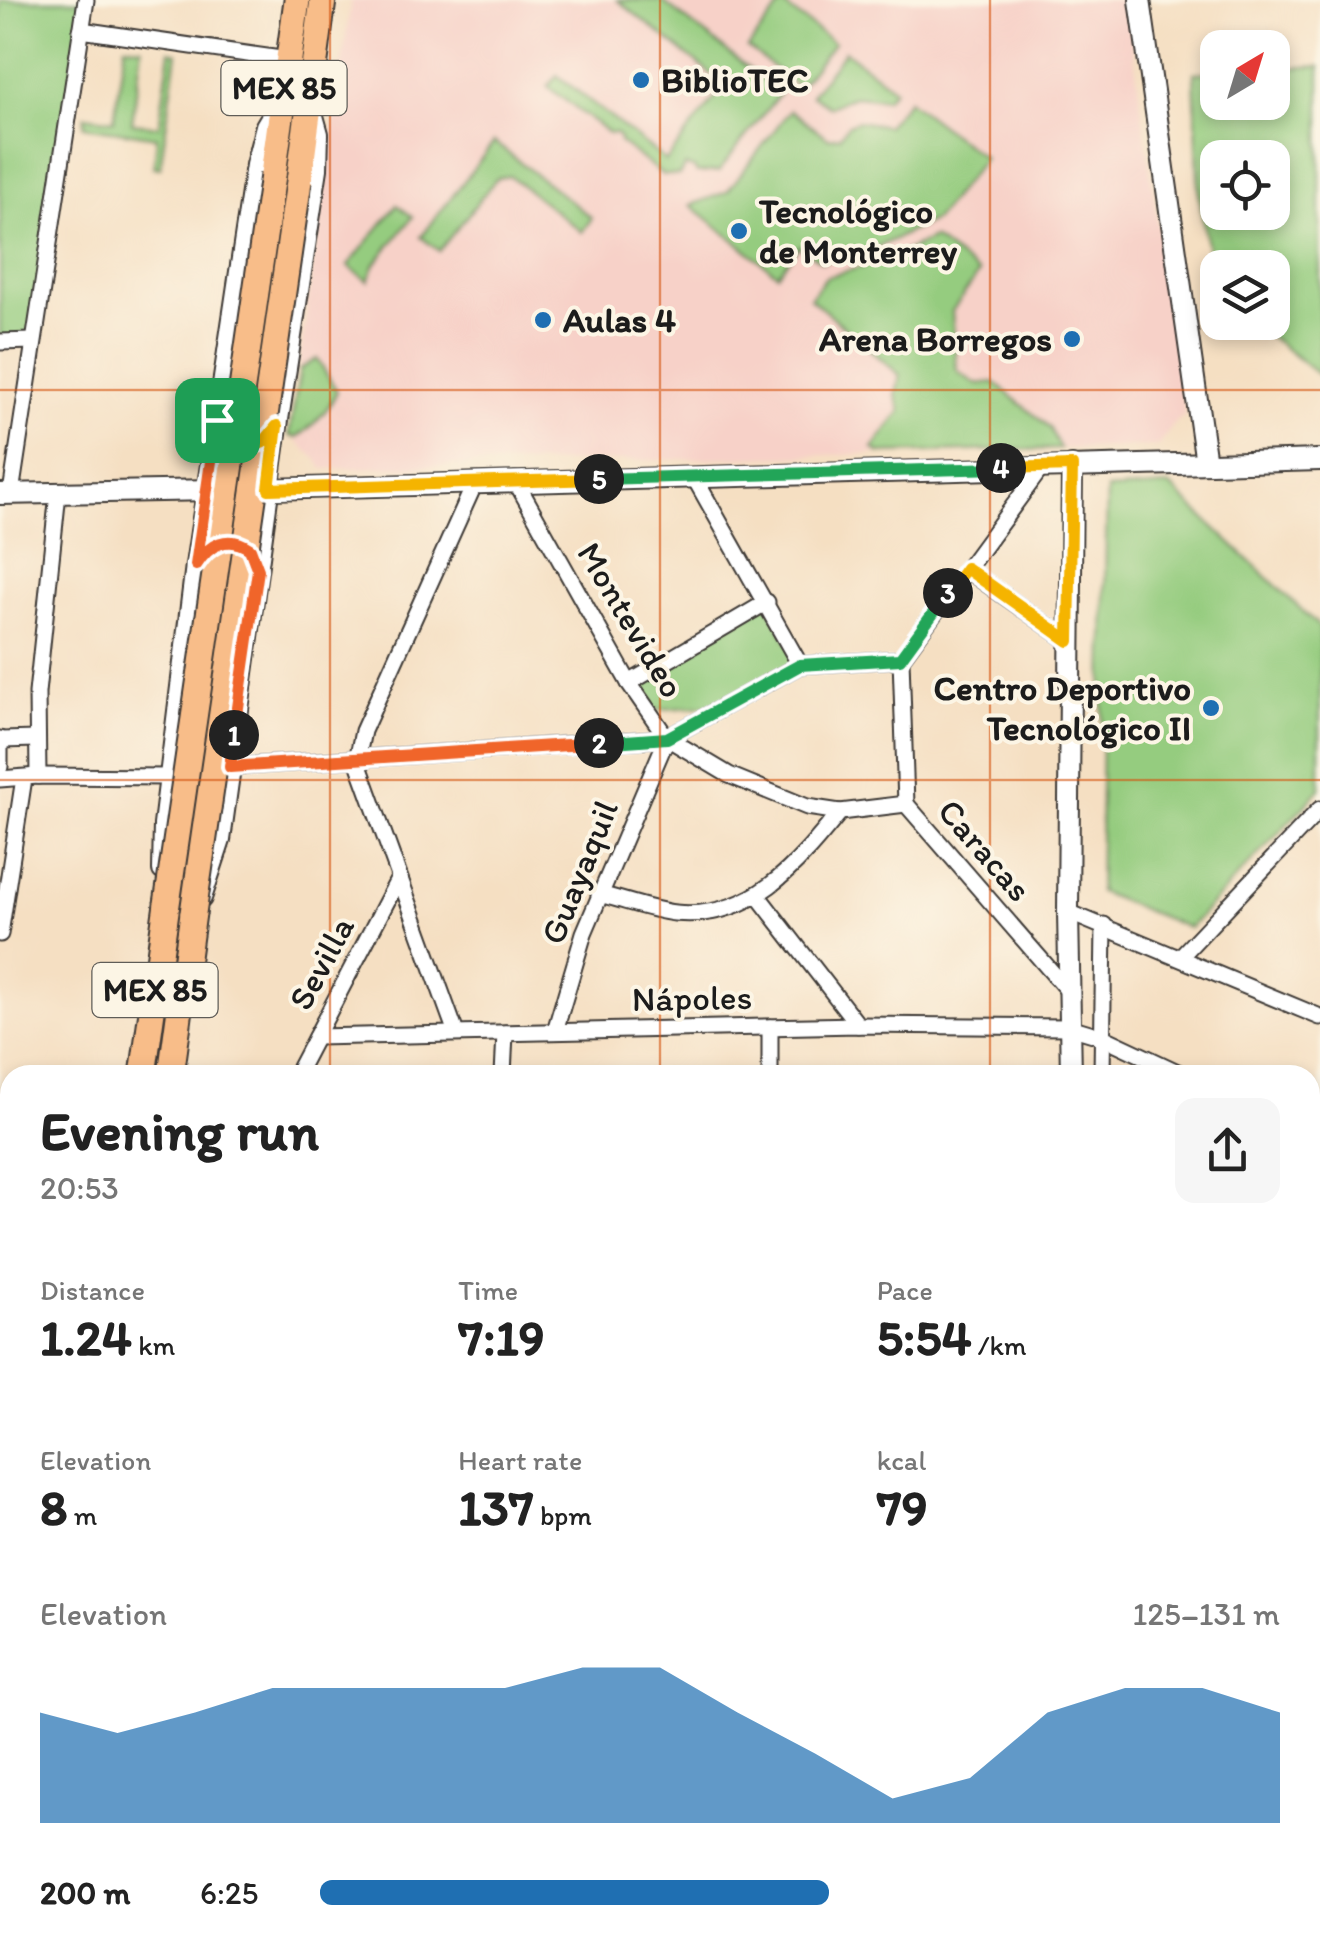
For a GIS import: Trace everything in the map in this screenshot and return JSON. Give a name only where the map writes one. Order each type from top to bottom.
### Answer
[{"type":"highway","name":"MEX 85","points":[[139,1065],[167,906],[296,0]]},
{"type":"highway","name":"MEX 85","points":[[172,1065],[323,0]]},
{"type":"street","points":[[86,0],[5,494],[1320,460]]},
{"type":"street","points":[[1140,0],[1210,463]]},
{"type":"street","points":[[1150,0],[1210,463]]},
{"type":"street","points":[[81,30],[288,60]]},
{"type":"street","points":[[167,906],[163,843],[196,565],[256,165],[266,126],[283,98]]},
{"type":"street","points":[[193,916],[216,860],[317,169],[318,134],[309,104]]},
{"type":"street","points":[[0,342],[33,341]]},
{"type":"street","points":[[217,420],[225,435],[244,446],[264,442],[277,426]]},
{"type":"street","points":[[1071,1065],[1068,912],[1072,466]]},
{"type":"street","points":[[906,804],[900,659],[1042,467]]},
{"type":"street","points":[[694,477],[800,665]]},
{"type":"street","name":"Montevideo","points":[[515,480],[629,682],[667,738]]},
{"type":"street","points":[[456,1033],[357,760],[363,731],[475,483]]},
{"type":"street","points":[[0,934],[36,739],[37,694],[58,493]]},
{"type":"street","points":[[196,565],[212,546],[236,542],[250,549],[258,570]]},
{"type":"street","points":[[966,568],[1069,641]]},
{"type":"street","points":[[629,682],[767,602]]},
{"type":"street","points":[[230,767],[667,738],[800,665],[900,659]]},
{"type":"street","name":"Caracas","points":[[667,738],[728,775],[807,807],[840,812],[906,804],[1070,993]]},
{"type":"street","name":"Guayaquil","points":[[555,1031],[599,894],[667,738]]},
{"type":"street","points":[[0,767],[1,740],[36,739]]},
{"type":"street","points":[[0,779],[169,777]]},
{"type":"street","points":[[1182,956],[1313,827],[1320,808]]},
{"type":"street","points":[[599,894],[684,913],[717,910],[758,896],[796,864],[840,812]]},
{"type":"street","name":"Sevilla","points":[[301,1065],[399,878]]},
{"type":"street","points":[[758,896],[858,1025]]},
{"type":"street","points":[[1068,912],[1320,1016]]},
{"type":"street","points":[[1102,1065],[1104,925]]},
{"type":"street","points":[[770,1026],[770,1065]]},
{"type":"street","name":"Nápoles","points":[[316,1037],[770,1026],[1070,1027],[1162,1065]]},
{"type":"street","points":[[504,1065],[505,1032]]},
{"type":"shaded area","name":"Tecnológico de Monterrey","points":[[351,0],[1126,0],[1185,415],[1159,446],[323,469],[289,435]]},
{"type":"green space","points":[[0,0],[86,0],[31,341],[0,342]]},
{"type":"green space","points":[[617,0],[661,0],[780,93],[719,171],[697,173],[685,166],[679,175],[663,175],[619,142],[615,133],[609,134],[548,87],[557,75],[666,161],[725,85]]},
{"type":"green space","points":[[782,4],[834,43],[799,87],[748,48]]},
{"type":"green space","points":[[125,45],[142,47],[132,123],[159,126],[170,51],[177,53],[160,168],[154,167],[157,137],[84,126],[85,116],[114,120]]},
{"type":"green space","points":[[845,51],[894,89],[886,99],[854,96],[830,107],[811,95]]},
{"type":"green space","points":[[1320,66],[1320,376],[1274,340],[1290,340],[1290,250],[1208,250],[1205,230],[1290,230],[1290,140],[1200,140],[1200,204],[1194,73],[1200,73],[1200,120],[1290,120],[1290,68]]},
{"type":"green space","points":[[908,100],[984,158],[935,220],[880,246],[822,262],[799,246],[777,274],[690,205],[727,192],[790,110],[828,138],[840,136],[848,125],[858,121],[886,126]]},
{"type":"green space","points":[[494,142],[592,218],[582,232],[510,176],[497,178],[439,251],[421,237]]},
{"type":"green space","points":[[397,205],[413,217],[375,264],[368,281],[348,266]]},
{"type":"green space","points":[[933,238],[979,273],[952,311],[957,371],[976,384],[994,382],[1049,427],[1060,449],[880,453],[873,448],[901,411],[896,395],[900,375],[810,298],[826,277],[886,260]]},
{"type":"green space","points":[[317,359],[337,391],[319,418],[296,438],[289,435],[300,369]]},
{"type":"green space","name":"Centro Deportivo Tecnológico II","points":[[1170,486],[1320,627],[1320,789],[1189,928],[1099,892],[1107,490]]},
{"type":"green space","points":[[767,602],[800,665],[727,705],[648,710],[629,683]]},
{"type":"place","name":"BiblioTEC","points":[[641,80]]},
{"type":"place","name":"Tecnológico de Monterrey","points":[[739,231]]},
{"type":"place","name":"Aulas 4","points":[[543,320]]},
{"type":"place","name":"Arena Borregos","points":[[1072,339]]},
{"type":"place","name":"Centro Deportivo Tecnológico II","points":[[1211,708]]},
{"type":"route","points":[[217,420],[225,435],[244,446],[264,442],[277,426],[269,489],[1072,466],[1069,641],[966,568],[900,659],[800,665],[667,738],[230,767],[258,563],[244,544],[228,541],[212,546],[196,565],[217,420]]}]
